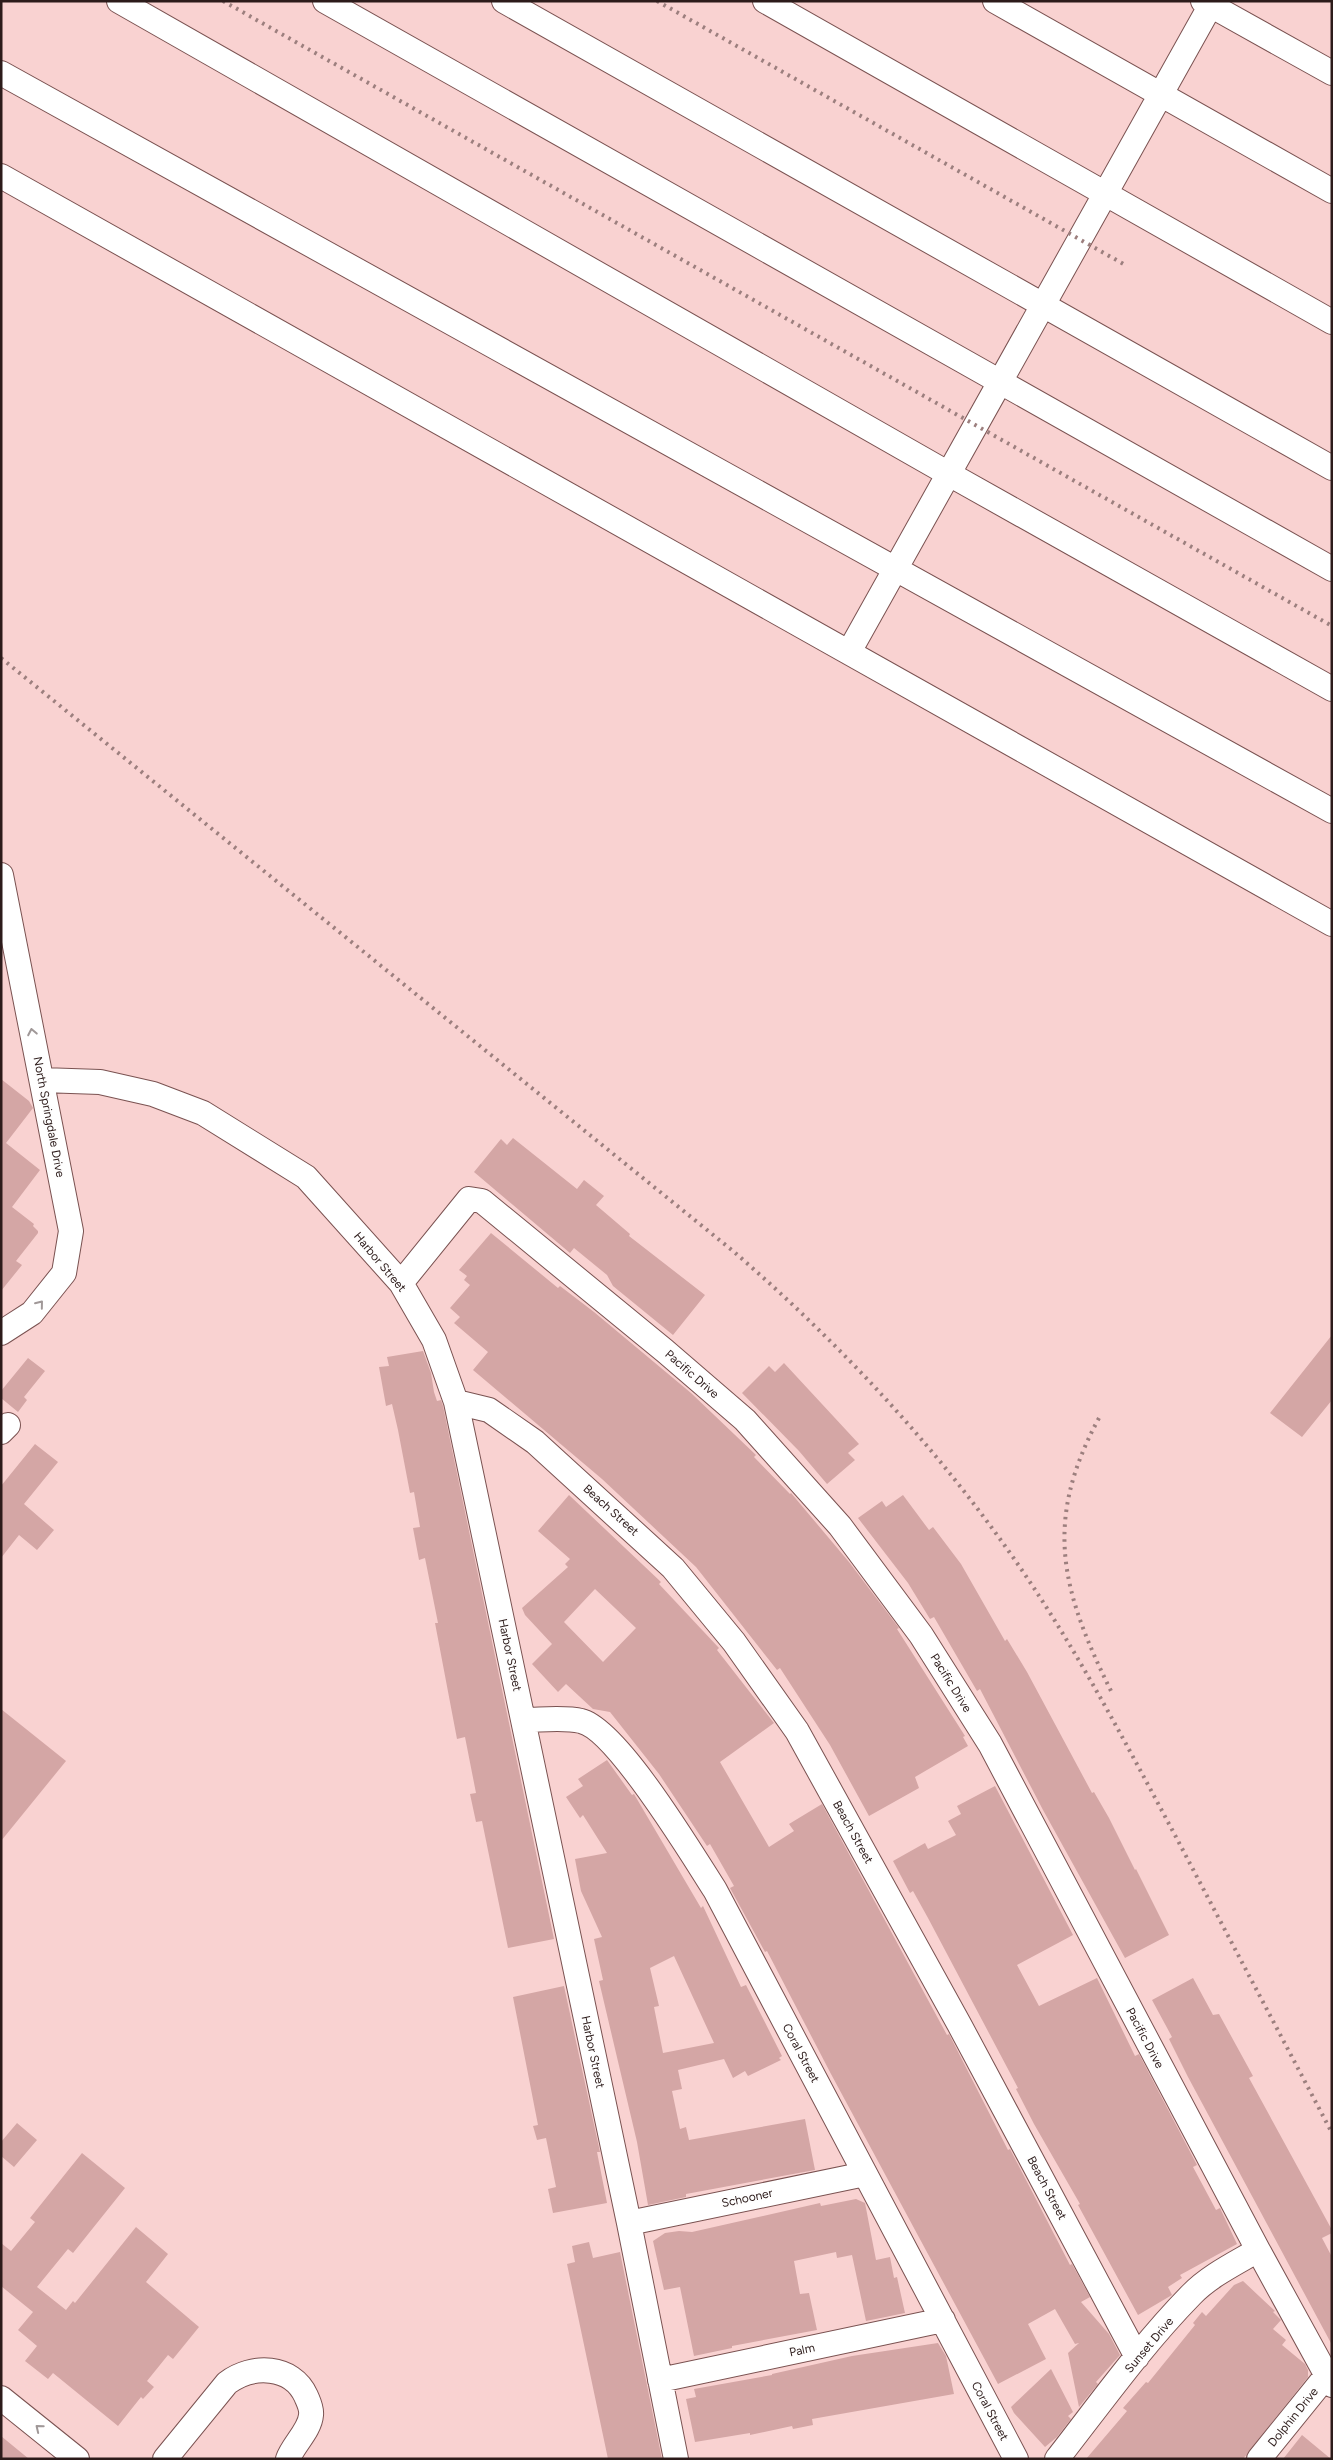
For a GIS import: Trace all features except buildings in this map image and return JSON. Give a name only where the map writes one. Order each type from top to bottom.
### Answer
[{"type":"street","points":[[119,1],[949,474],[1332,689]]},
{"type":"street","points":[[325,1],[1332,569]]},
{"type":"street","points":[[504,1],[1332,468]]},
{"type":"street","points":[[765,1],[1332,322]]},
{"type":"street","points":[[994,1],[1332,191]]},
{"type":"street","points":[[849,652],[1001,383],[1209,3],[1332,74]]},
{"type":"street","points":[[1,74],[1332,811]]},
{"type":"street","points":[[1,176],[1332,924]]},
{"type":"street","name":"North Springdale Drive","points":[[1,875],[71,1231],[64,1273],[32,1313],[1,1333]]},
{"type":"street","name":"Harbor Street","points":[[42,1080],[100,1082],[153,1094],[203,1113],[306,1177],[401,1284],[434,1340],[456,1402],[629,2223],[676,2459]]},
{"type":"street","name":"Pacific Drive","points":[[401,1284],[469,1199],[482,1201],[665,1351],[744,1420],[840,1526],[921,1635],[990,1744],[1258,2250],[1329,2380]]},
{"type":"street","name":"Beach Street","points":[[456,1402],[489,1410],[535,1442],[673,1568],[734,1642],[797,1731],[959,2024],[1137,2357]]},
{"type":"street","name":"Coral Street","points":[[524,1720],[582,1721],[606,1737],[668,1814],[715,1890],[1016,2459]]},
{"type":"street","name":"Schooner","points":[[629,2223],[865,2174]]},
{"type":"street","name":"Sunset Drive","points":[[1057,2459],[1137,2357],[1192,2294],[1258,2250]]},
{"type":"street","name":"Palm","points":[[660,2380],[943,2320]]},
{"type":"street","points":[[165,2459],[227,2383],[237,2375],[256,2370],[277,2371],[293,2378],[303,2388],[309,2403],[311,2415],[309,2421],[288,2459]]},
{"type":"street","name":"Dolphin Drive","points":[[1259,2459],[1329,2380]]},
{"type":"street","points":[[1,2398],[77,2459]]},
{"type":"railway","points":[[223,1],[1332,626]]},
{"type":"railway","points":[[657,1],[1127,266]]},
{"type":"railway","points":[[1,658],[733,1251],[809,1320],[880,1393],[948,1471],[980,1512],[1055,1621],[1137,1764],[1332,2133]]},
{"type":"railway","points":[[1099,1418],[1081,1456],[1070,1491],[1065,1525],[1065,1557],[1071,1589],[1081,1622],[1112,1693]]}]
